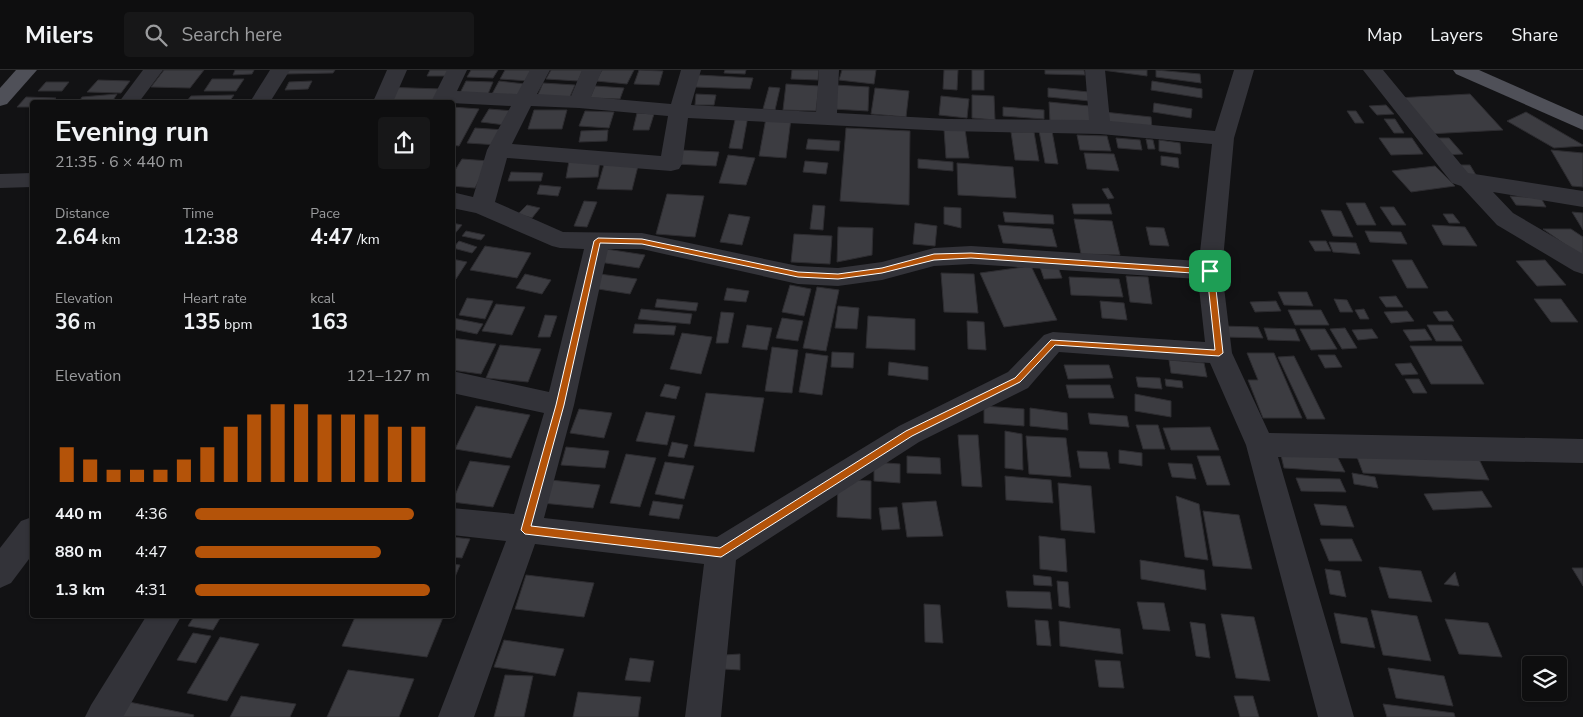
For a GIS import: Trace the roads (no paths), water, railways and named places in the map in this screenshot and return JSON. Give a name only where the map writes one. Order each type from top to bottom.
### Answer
[{"type":"main road","points":[[0,100],[27,70]]},
{"type":"main road","points":[[1463,70],[1583,124]]},
{"type":"street","points":[[130,100],[153,70]]},
{"type":"street","points":[[261,100],[280,70]]},
{"type":"street","points":[[384,100],[397,70]]},
{"type":"street","points":[[458,70],[443,100],[579,102],[679,111],[948,124],[1100,127],[1223,138]]},
{"type":"street","points":[[482,206],[498,150],[540,70]]},
{"type":"street","points":[[579,102],[592,70]]},
{"type":"street","points":[[498,150],[670,164],[679,111],[691,70]]},
{"type":"street","points":[[826,118],[829,70]]},
{"type":"street","points":[[1094,70],[1100,127]]},
{"type":"street","points":[[1244,70],[1223,138],[1210,271],[1219,353],[1260,444],[1336,717]]},
{"type":"street","points":[[1373,70],[1460,178],[1583,199]]},
{"type":"street","points":[[0,181],[30,180]]},
{"type":"street","points":[[1469,181],[1505,219],[1583,265]]},
{"type":"street","points":[[455,201],[482,206],[560,240],[642,241],[798,274],[838,277],[882,271],[934,257],[971,256],[1210,271]]},
{"type":"street","points":[[456,717],[525,530],[560,405],[598,241]]},
{"type":"street","points":[[455,522],[721,552],[909,434],[1018,380],[1053,342],[1219,353]]},
{"type":"street","points":[[455,383],[560,405]]},
{"type":"street","points":[[1260,444],[1583,451]]},
{"type":"street","points":[[0,573],[30,534]]},
{"type":"street","points":[[703,717],[721,552]]},
{"type":"street","points":[[103,717],[164,618]]}]
